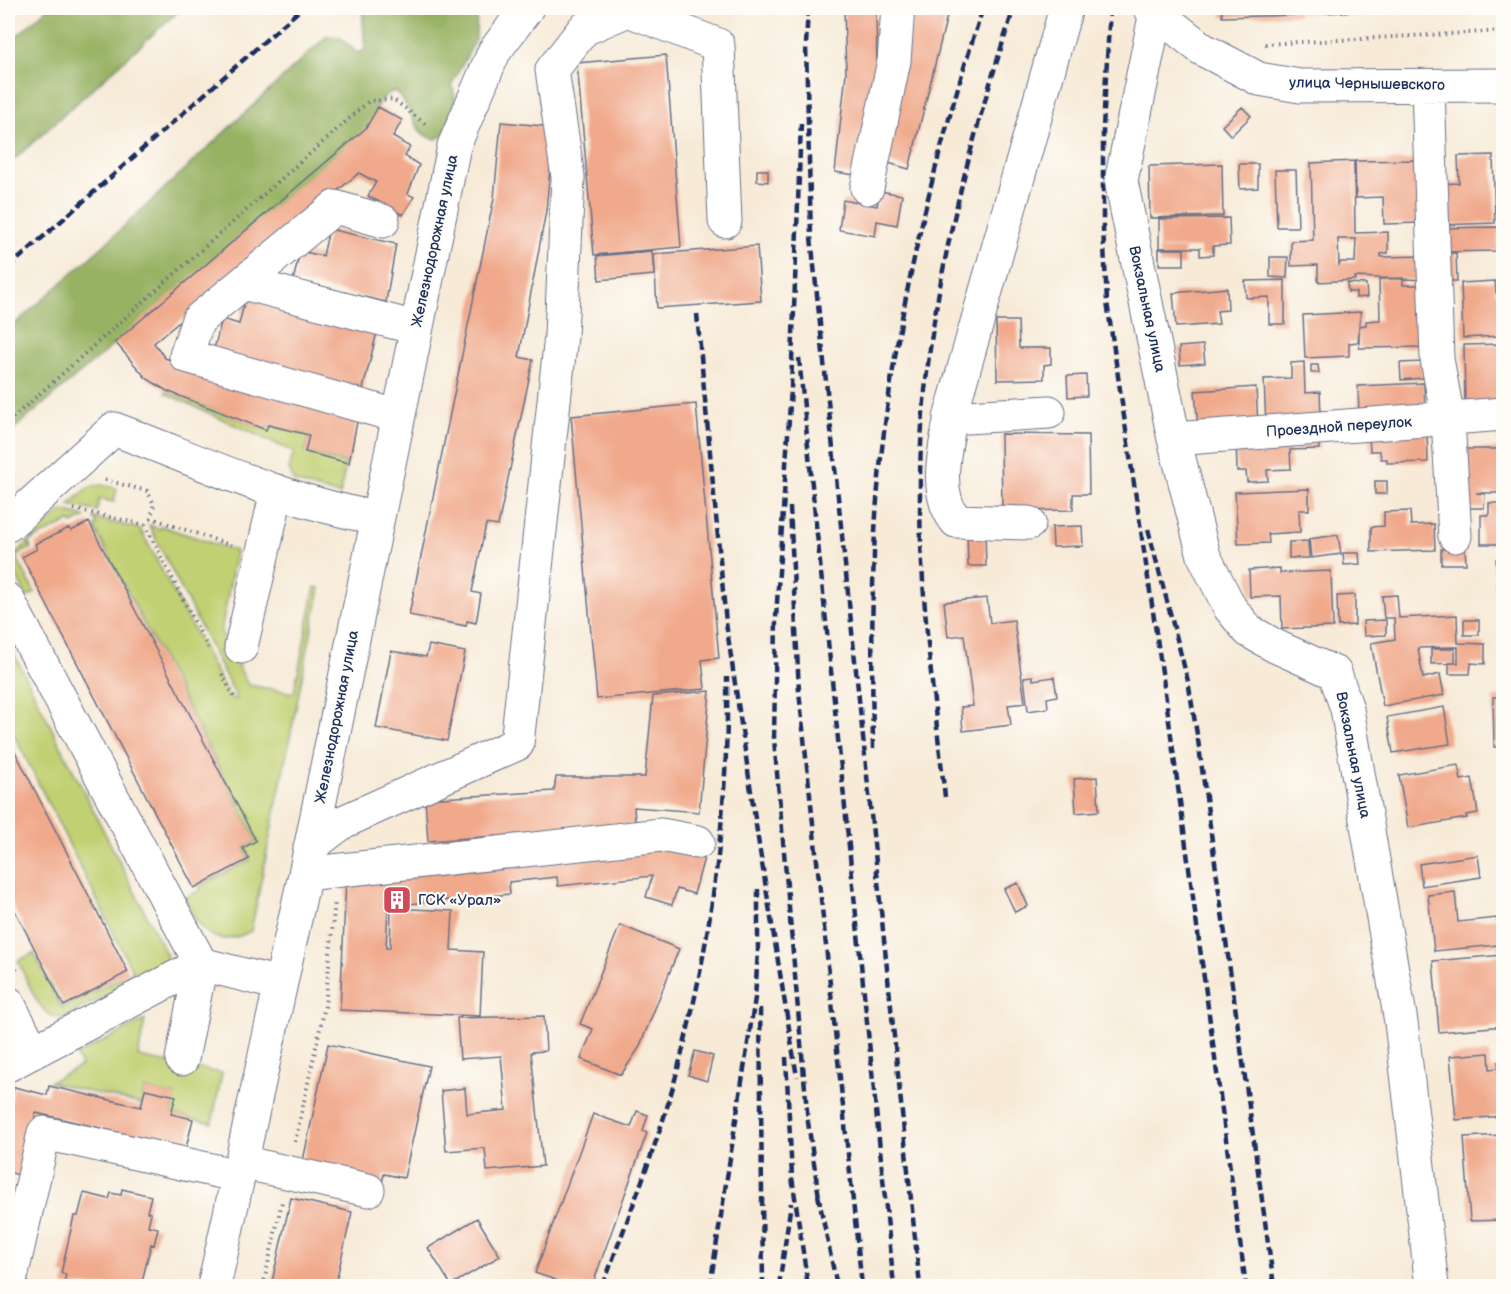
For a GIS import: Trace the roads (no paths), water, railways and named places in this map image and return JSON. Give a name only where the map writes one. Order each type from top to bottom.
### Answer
[{"type":"street","name":"Железнодорожная улица","points":[[214,1287],[308,861],[454,146],[494,52],[526,8]]},
{"type":"street","points":[[867,188],[894,61],[898,8]]},
{"type":"street","points":[[1029,522],[956,521],[947,510],[942,464],[950,418],[1066,8]]},
{"type":"street","points":[[698,843],[661,835],[338,870],[308,861],[343,822],[518,744],[561,336],[568,177],[552,69],[584,29],[628,10],[718,45],[725,221]]},
{"type":"street","name":"улица Чернышевского","points":[[1173,21],[1259,78],[1300,86],[1503,85]]},
{"type":"street","name":"Вокзальная улица","points":[[1173,21],[1121,181],[1174,439],[1204,556],[1230,608],[1249,631],[1275,646],[1335,673],[1347,710],[1401,1022],[1432,1287]]},
{"type":"street","points":[[1428,86],[1437,359],[1448,418],[1455,536]]},
{"type":"street","points":[[383,221],[335,207],[198,321],[186,356],[398,416]]},
{"type":"street","points":[[243,283],[416,328]]},
{"type":"street","points":[[950,418],[1048,412]]},
{"type":"street","name":"Проездной переулок","points":[[1174,439],[1503,414]]},
{"type":"street","points":[[11,536],[114,429],[336,511],[377,518]]},
{"type":"street","points":[[224,657],[262,555],[277,491]]},
{"type":"street","points":[[8,600],[201,964],[182,1059]]},
{"type":"street","points":[[8,1003],[20,1058],[201,964],[280,984]]},
{"type":"street","points":[[9,1287],[44,1133],[240,1169],[288,1172],[368,1190]]},
{"type":"railway","points":[[8,268],[302,8]]},
{"type":"railway","points":[[808,8],[806,45],[811,237],[920,1286]]},
{"type":"railway","points":[[873,749],[872,624],[875,531],[883,439],[892,376],[930,188],[964,66],[983,8]]},
{"type":"railway","points":[[945,797],[929,658],[922,565],[920,519],[922,426],[934,319],[955,214],[982,111],[1014,8]]},
{"type":"railway","points":[[1110,8],[1103,127],[1103,228],[1107,302],[1166,699],[1246,1286]]},
{"type":"railway","points":[[801,123],[791,388],[776,618],[774,739],[808,1122],[820,1204]]},
{"type":"railway","points":[[697,314],[726,623],[797,1077]]},
{"type":"railway","points":[[799,358],[894,1286]]},
{"type":"railway","points":[[790,507],[799,691],[862,1286]]},
{"type":"railway","points":[[1148,529],[1188,681],[1198,740],[1274,1286]]},
{"type":"railway","points":[[603,1286],[652,1153],[669,1099],[689,1024],[699,975],[721,827],[725,777],[727,677]]},
{"type":"railway","points":[[710,1286],[755,998],[758,887]]},
{"type":"railway","points":[[760,1008],[763,1286]]},
{"type":"railway","points":[[786,1057],[792,1177],[808,1286]]},
{"type":"railway","points":[[818,1195],[837,1286]]},
{"type":"railway","points":[[779,1286],[791,1203]]},
{"type":"place","name":"ГСК «Урал»","points":[[397,900]]}]
